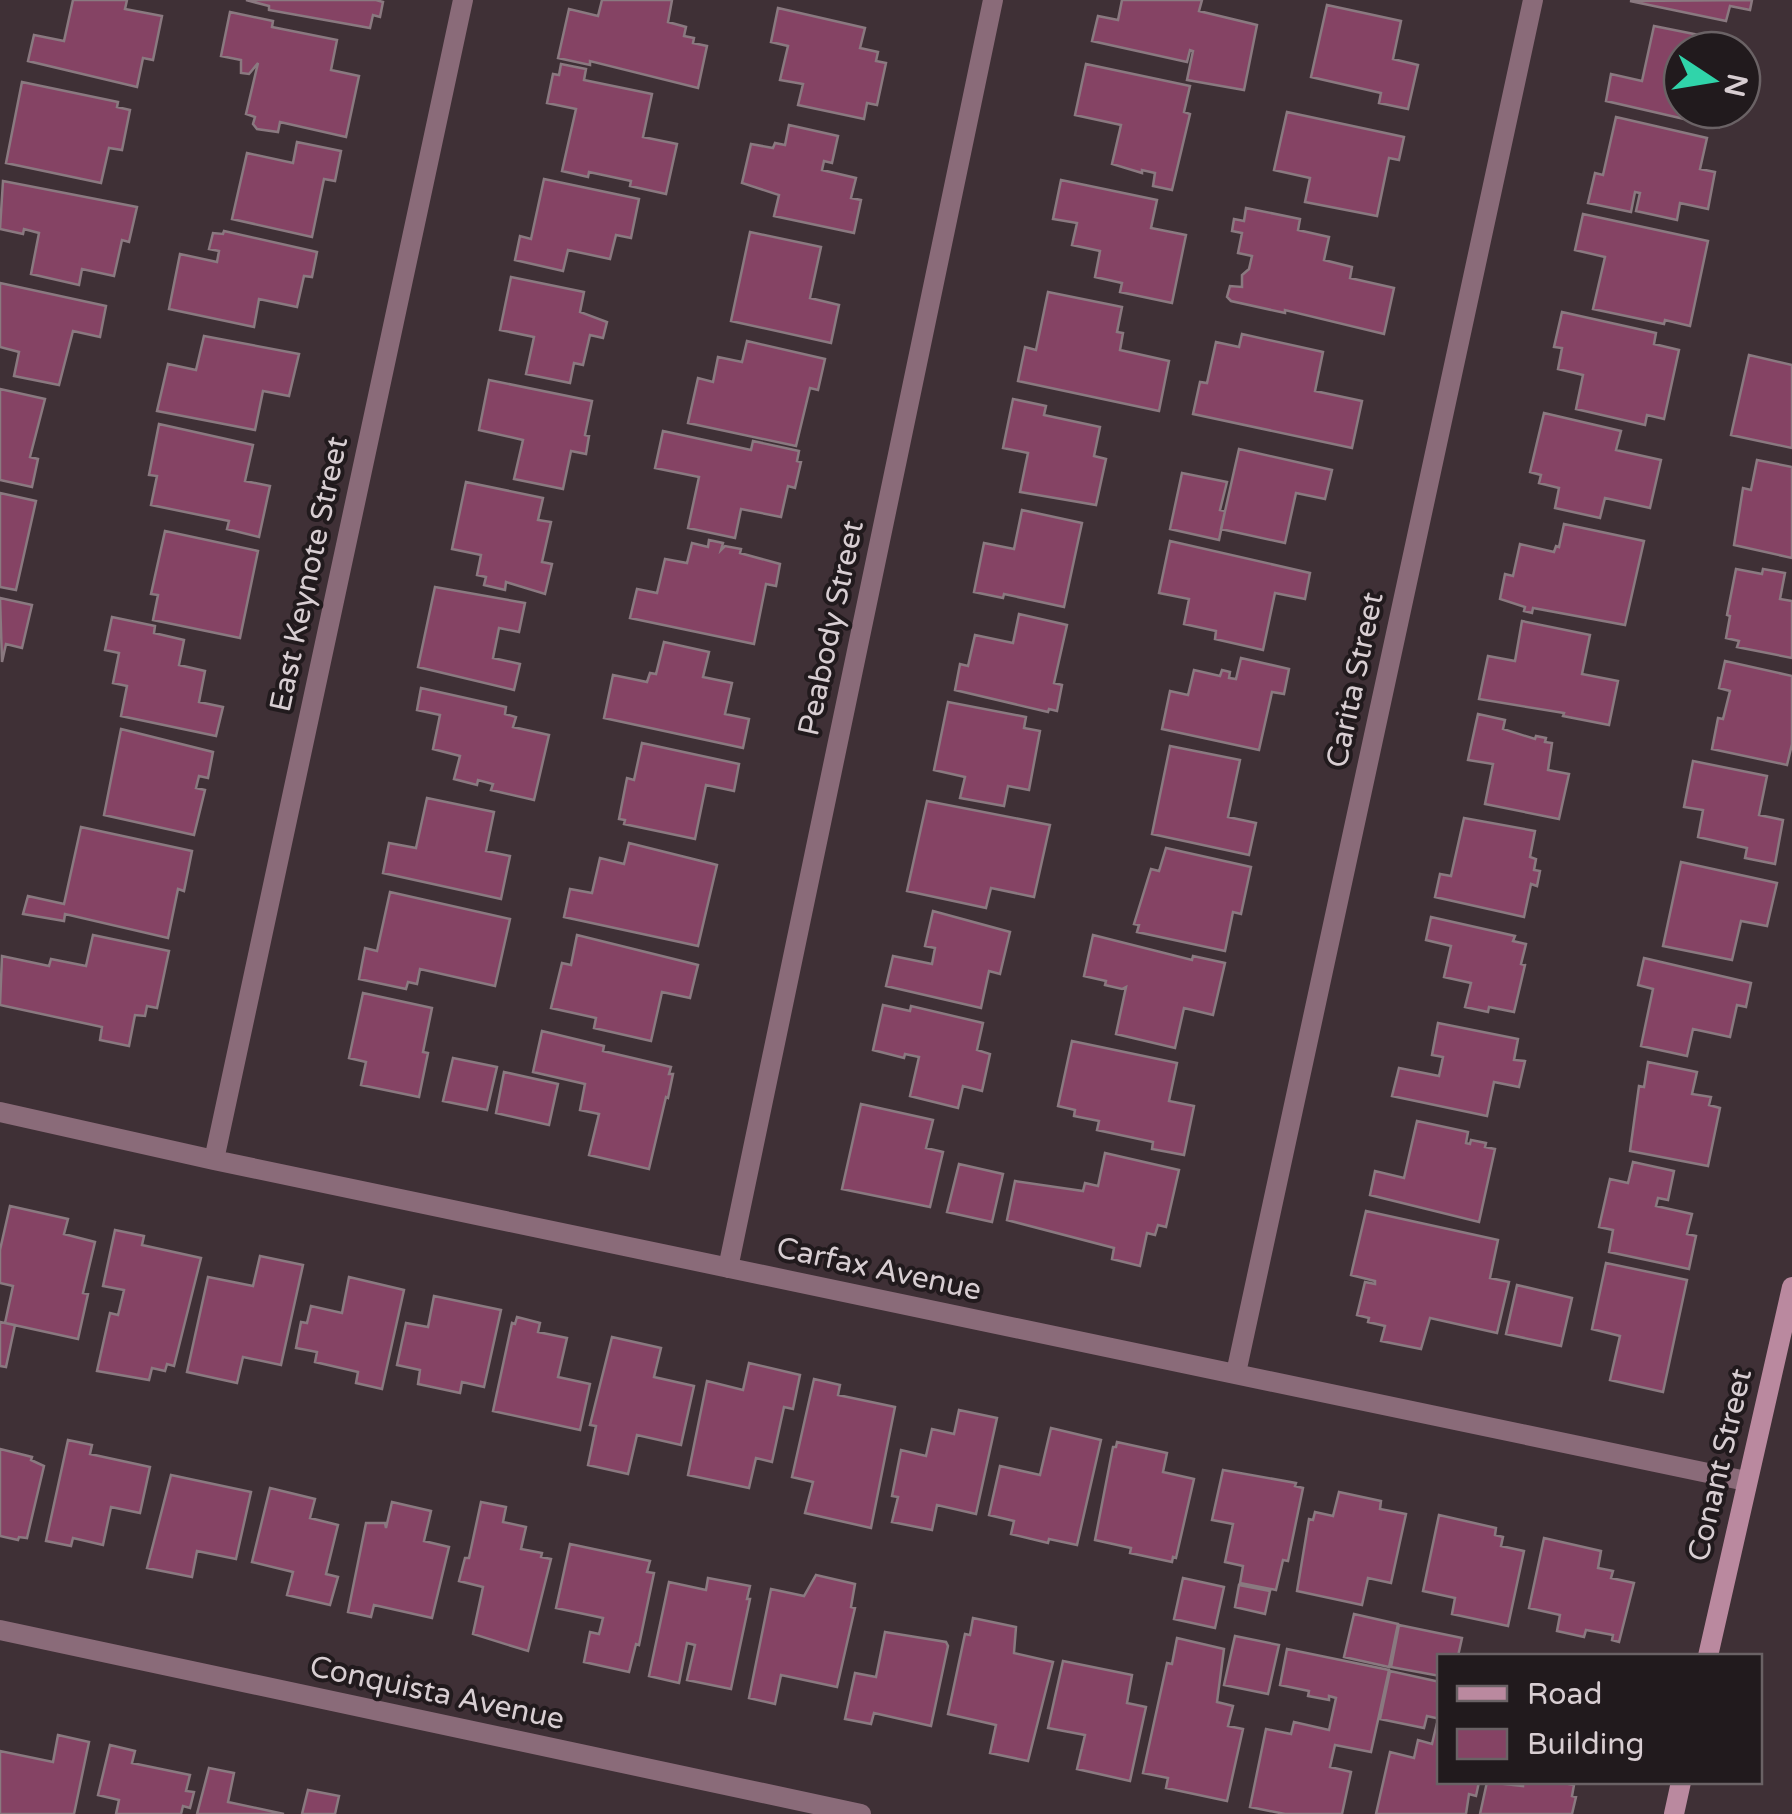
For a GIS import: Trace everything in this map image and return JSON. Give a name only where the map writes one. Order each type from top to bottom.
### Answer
[{"type":"street","name":"East Keynote Street","points":[[214,1160],[463,0]]},
{"type":"street","name":"Peabody Street","points":[[728,1268],[993,0]]},
{"type":"street","name":"Carita Street","points":[[1236,1373],[1533,0]]},
{"type":"street","name":"Carfax Avenue","points":[[0,1112],[1746,1481]]},
{"type":"street","name":"Conant Street","points":[[1708,1654],[1792,1287]]},
{"type":"street","name":"Conquista Avenue","points":[[0,1630],[861,1814]]},
{"type":"street","points":[[1674,1814],[1681,1784]]},
{"type":"building","points":[[73,0],[127,0],[125,9],[162,16],[153,60],[143,58],[137,87],[28,61],[34,35],[64,41]]},
{"type":"building","points":[[246,0],[383,2],[380,17],[373,15],[370,28],[269,10],[269,6]]},
{"type":"building","points":[[602,0],[672,0],[668,22],[686,27],[684,36],[707,46],[698,88],[590,61],[590,65],[558,58],[569,9],[598,16]]},
{"type":"building","points":[[1122,0],[1202,0],[1199,11],[1257,25],[1244,90],[1187,80],[1193,51],[1190,50],[1187,62],[1092,41],[1098,16],[1118,20]]},
{"type":"building","points":[[1752,0],[1750,10],[1730,6],[1726,21],[1630,1]]},
{"type":"building","points":[[1327,5],[1401,21],[1393,59],[1418,65],[1408,109],[1379,103],[1381,93],[1311,77]]},
{"type":"building","points":[[778,8],[865,28],[860,48],[878,52],[876,61],[886,63],[877,105],[867,103],[864,119],[798,105],[803,84],[780,80],[788,46],[771,42]]},
{"type":"building","points":[[230,12],[273,21],[272,27],[337,40],[331,70],[359,76],[346,137],[280,122],[278,132],[257,129],[253,124],[255,117],[246,114],[258,63],[249,74],[241,73],[241,60],[221,56]]},
{"type":"building","points":[[1654,26],[1674,30],[1662,30],[1662,114],[1606,101],[1611,74],[1642,81]]},
{"type":"building","points":[[561,64],[586,69],[584,80],[652,94],[643,137],[677,144],[666,194],[630,186],[631,181],[562,171],[576,109],[547,103],[553,74],[559,75]]},
{"type":"building","points":[[1086,64],[1190,86],[1184,112],[1190,114],[1172,190],[1153,186],[1155,173],[1112,164],[1121,125],[1075,115]]},
{"type":"building","points":[[22,82],[118,102],[117,107],[130,110],[122,150],[109,148],[101,183],[6,163]]},
{"type":"building","points":[[1287,112],[1404,137],[1399,160],[1389,158],[1377,216],[1305,202],[1310,178],[1274,170]]},
{"type":"building","points":[[1616,117],[1707,138],[1700,169],[1715,172],[1708,209],[1680,203],[1677,220],[1636,211],[1640,193],[1635,192],[1631,212],[1588,203],[1595,173],[1603,175]]},
{"type":"building","points":[[789,125],[838,136],[832,163],[824,161],[822,170],[856,178],[851,198],[861,200],[854,233],[774,216],[779,195],[742,183],[751,144],[773,148],[775,143],[785,145]]},
{"type":"building","points":[[297,142],[341,151],[335,181],[324,179],[312,237],[232,219],[247,153],[293,163]]},
{"type":"building","points":[[544,179],[639,199],[631,238],[616,235],[610,259],[568,250],[563,271],[515,260],[520,236],[531,239]]},
{"type":"building","points":[[1061,180],[1157,200],[1151,228],[1186,235],[1172,303],[1120,292],[1122,283],[1095,277],[1100,251],[1072,245],[1077,223],[1053,219]]},
{"type":"building","points":[[3,181],[137,207],[129,242],[122,240],[114,276],[82,269],[79,285],[31,274],[39,233],[0,229]]},
{"type":"building","points":[[1246,208],[1300,219],[1298,230],[1329,237],[1324,260],[1352,267],[1350,278],[1394,288],[1384,334],[1231,301],[1227,297],[1230,286],[1242,287],[1242,275],[1249,269],[1252,256],[1238,253],[1242,233],[1232,231],[1234,219],[1244,221]]},
{"type":"building","points":[[1583,214],[1708,241],[1690,326],[1593,309],[1605,257],[1575,250]]},
{"type":"building","points":[[224,231],[317,252],[312,277],[304,276],[297,307],[259,299],[254,327],[169,309],[180,254],[217,262],[219,251],[209,249],[213,233]]},
{"type":"building","points":[[750,232],[821,247],[810,298],[839,305],[831,343],[731,321]]},
{"type":"building","points":[[511,277],[584,292],[580,312],[607,322],[603,338],[590,335],[583,365],[574,363],[570,383],[526,374],[534,337],[500,330]]},
{"type":"building","points":[[0,283],[106,306],[100,337],[73,331],[59,385],[14,376],[19,352],[0,347]]},
{"type":"building","points":[[1048,292],[1122,307],[1117,332],[1123,333],[1120,350],[1169,361],[1159,411],[1018,381],[1025,347],[1036,350]]},
{"type":"building","points":[[1562,312],[1656,333],[1654,344],[1679,350],[1664,419],[1647,415],[1645,425],[1576,409],[1583,375],[1558,369],[1562,348],[1554,347]]},
{"type":"building","points":[[1242,334],[1323,352],[1315,391],[1362,401],[1352,448],[1193,414],[1200,382],[1207,383],[1216,342],[1239,347]]},
{"type":"building","points":[[204,336],[299,354],[289,396],[263,391],[255,430],[157,411],[168,364],[196,370]]},
{"type":"building","points":[[747,341],[825,359],[818,390],[810,388],[796,446],[688,423],[698,378],[713,382],[718,357],[742,362]]},
{"type":"building","points":[[1749,355],[1792,365],[1792,448],[1731,435]]},
{"type":"building","points":[[489,380],[592,401],[585,435],[589,436],[586,454],[571,451],[563,489],[514,479],[523,440],[479,430]]},
{"type":"building","points":[[0,389],[45,399],[30,457],[38,459],[32,487],[0,480]]},
{"type":"building","points":[[1013,399],[1046,406],[1044,415],[1100,427],[1094,456],[1106,459],[1096,505],[1020,492],[1028,453],[1003,448]]},
{"type":"building","points":[[1544,413],[1621,431],[1616,450],[1661,460],[1650,508],[1605,498],[1600,518],[1555,508],[1559,488],[1539,483],[1541,475],[1530,472]]},
{"type":"building","points":[[159,424],[253,445],[245,481],[270,486],[259,537],[227,529],[229,521],[151,505],[157,476],[149,475]]},
{"type":"building","points":[[663,431],[751,450],[753,441],[799,451],[797,461],[801,462],[795,488],[788,486],[781,517],[741,509],[735,538],[688,528],[699,477],[655,468]]},
{"type":"building","points":[[1239,449],[1332,470],[1325,499],[1296,493],[1285,543],[1221,529]]},
{"type":"building","points":[[1757,460],[1792,467],[1792,558],[1734,545],[1743,488],[1751,490]]},
{"type":"building","points":[[1182,473],[1227,482],[1220,510],[1225,511],[1219,540],[1170,529]]},
{"type":"building","points":[[466,482],[543,498],[538,520],[551,522],[542,562],[552,564],[545,594],[506,582],[505,590],[484,585],[486,577],[477,575],[481,555],[452,549]]},
{"type":"building","points":[[0,493],[36,501],[16,590],[0,587]]},
{"type":"building","points":[[1022,510],[1082,523],[1064,607],[974,592],[984,543],[1014,549]]},
{"type":"building","points":[[1564,524],[1644,541],[1625,625],[1533,608],[1532,613],[1500,599],[1505,574],[1513,576],[1520,544],[1554,552],[1559,547]]},
{"type":"building","points":[[165,531],[258,551],[240,638],[153,620],[158,595],[151,594]]},
{"type":"building","points":[[709,540],[723,543],[721,550],[725,546],[741,549],[740,553],[780,564],[776,586],[766,584],[754,644],[630,618],[637,589],[657,593],[665,559],[687,563],[692,543],[708,547]]},
{"type":"building","points":[[1170,541],[1310,573],[1305,599],[1275,593],[1263,650],[1215,639],[1216,631],[1184,624],[1189,599],[1159,593]]},
{"type":"building","points":[[1736,569],[1785,573],[1780,599],[1792,601],[1792,658],[1737,647],[1739,641],[1726,638]]},
{"type":"building","points":[[435,587],[525,603],[519,632],[499,628],[493,658],[520,664],[514,690],[418,667]]},
{"type":"building","points":[[0,598],[32,605],[22,648],[6,644],[2,662]]},
{"type":"building","points":[[1019,614],[1067,625],[1054,683],[1062,685],[1057,711],[955,690],[960,664],[968,666],[975,635],[1013,643]]},
{"type":"building","points":[[112,617],[155,626],[154,633],[184,640],[179,665],[205,671],[199,702],[223,707],[216,736],[121,716],[127,686],[113,683],[119,653],[105,650]]},
{"type":"building","points":[[1522,621],[1590,635],[1582,674],[1618,681],[1609,725],[1479,699],[1488,656],[1515,661]]},
{"type":"building","points":[[664,642],[709,652],[703,677],[732,683],[725,714],[749,719],[743,748],[604,718],[613,675],[647,682],[650,673],[656,674]]},
{"type":"building","points":[[1241,658],[1289,669],[1284,694],[1272,692],[1259,750],[1162,729],[1170,691],[1188,695],[1194,670],[1220,676],[1222,670],[1236,679]]},
{"type":"building","points":[[1725,661],[1792,676],[1792,744],[1787,765],[1712,749],[1718,718],[1723,719],[1730,691],[1719,688]]},
{"type":"building","points":[[421,688],[506,707],[505,714],[516,717],[513,727],[549,735],[534,800],[491,790],[493,784],[478,780],[477,785],[454,779],[460,756],[433,749],[440,715],[417,710]]},
{"type":"building","points":[[948,702],[1026,717],[1024,728],[1040,731],[1029,790],[1008,786],[1004,806],[960,798],[965,777],[934,770]]},
{"type":"building","points":[[1478,714],[1505,720],[1503,729],[1535,739],[1546,738],[1545,742],[1552,743],[1548,770],[1569,774],[1559,819],[1485,804],[1493,764],[1468,760]]},
{"type":"building","points":[[121,729],[213,752],[208,778],[199,776],[196,788],[205,790],[194,835],[104,815]]},
{"type":"building","points":[[642,743],[739,764],[734,791],[706,785],[695,839],[624,824],[625,820],[619,819],[627,778],[634,780]]},
{"type":"building","points":[[1170,746],[1240,760],[1228,817],[1256,823],[1249,855],[1152,834]]},
{"type":"building","points":[[1693,761],[1767,776],[1759,815],[1783,820],[1775,864],[1745,858],[1747,848],[1698,837],[1703,810],[1684,807]]},
{"type":"building","points":[[427,798],[494,812],[486,851],[510,856],[501,899],[383,873],[389,843],[416,848]]},
{"type":"building","points":[[927,801],[1050,825],[1034,897],[991,888],[986,908],[907,891]]},
{"type":"building","points":[[1464,818],[1535,831],[1530,857],[1536,859],[1534,870],[1540,871],[1537,886],[1531,884],[1524,917],[1435,897],[1440,874],[1451,876]]},
{"type":"building","points":[[81,827],[192,851],[184,891],[178,889],[168,938],[65,914],[64,921],[23,914],[28,896],[64,904]]},
{"type":"building","points":[[629,843],[717,865],[698,946],[564,917],[570,889],[592,893],[600,858],[624,864]]},
{"type":"building","points":[[1166,848],[1251,867],[1241,914],[1233,912],[1225,951],[1137,932],[1139,925],[1134,924],[1151,869],[1159,871]]},
{"type":"building","points":[[1681,862],[1777,883],[1767,926],[1741,921],[1732,960],[1663,946]]},
{"type":"building","points":[[390,892],[510,919],[495,986],[420,969],[417,984],[408,982],[406,989],[359,979],[365,948],[377,951]]},
{"type":"building","points":[[933,911],[1010,932],[1000,974],[989,971],[981,1008],[886,986],[893,956],[932,964],[935,948],[925,946]]},
{"type":"building","points":[[1431,917],[1515,936],[1513,941],[1526,944],[1514,1012],[1465,1007],[1471,983],[1444,977],[1451,946],[1426,940]]},
{"type":"building","points":[[93,935],[169,951],[157,1008],[147,1006],[145,1016],[135,1015],[129,1046],[100,1040],[102,1027],[0,1005],[2,956],[49,966],[51,959],[86,966]]},
{"type":"building","points":[[577,935],[698,965],[690,998],[662,992],[651,1041],[594,1028],[596,1018],[551,1008],[562,963],[571,965]]},
{"type":"building","points":[[1093,935],[1192,960],[1193,956],[1225,963],[1213,1015],[1184,1008],[1175,1048],[1116,1034],[1126,987],[1105,985],[1106,981],[1084,976]]},
{"type":"building","points":[[1644,958],[1751,983],[1746,1007],[1737,1005],[1730,1037],[1693,1029],[1687,1056],[1641,1046],[1653,989],[1638,985]]},
{"type":"building","points":[[363,993],[432,1008],[419,1097],[361,1085],[366,1062],[349,1058]]},
{"type":"building","points":[[883,1005],[910,1011],[911,1006],[983,1023],[977,1050],[990,1054],[982,1091],[963,1086],[958,1108],[910,1096],[919,1057],[905,1054],[904,1058],[873,1050]]},
{"type":"building","points":[[1438,1023],[1518,1039],[1514,1060],[1525,1061],[1519,1087],[1494,1082],[1487,1116],[1392,1096],[1399,1068],[1439,1076],[1443,1057],[1432,1055]]},
{"type":"building","points":[[542,1031],[671,1067],[668,1098],[649,1169],[589,1155],[599,1114],[580,1110],[585,1084],[533,1072]]},
{"type":"building","points":[[1072,1041],[1177,1063],[1169,1101],[1194,1106],[1184,1155],[1152,1149],[1153,1142],[1097,1130],[1099,1121],[1074,1116],[1075,1110],[1058,1106]]},
{"type":"building","points":[[453,1058],[497,1067],[487,1110],[443,1101]]},
{"type":"building","points":[[1648,1062],[1697,1072],[1692,1094],[1711,1097],[1709,1105],[1720,1108],[1708,1166],[1630,1151],[1639,1086],[1644,1087]]},
{"type":"building","points":[[504,1072],[558,1084],[549,1125],[496,1113]]},
{"type":"building","points":[[861,1104],[933,1120],[926,1148],[943,1152],[930,1207],[842,1189]]},
{"type":"building","points":[[1417,1121],[1468,1132],[1466,1143],[1486,1143],[1485,1147],[1495,1149],[1479,1222],[1370,1195],[1375,1171],[1404,1178]]},
{"type":"building","points":[[1105,1153],[1179,1170],[1166,1227],[1158,1225],[1155,1235],[1147,1233],[1140,1266],[1112,1259],[1114,1248],[1007,1220],[1015,1181],[1083,1191],[1085,1183],[1098,1186]]},
{"type":"building","points":[[1633,1162],[1674,1171],[1668,1200],[1658,1198],[1656,1206],[1692,1214],[1687,1234],[1696,1236],[1689,1269],[1609,1252],[1613,1230],[1599,1227],[1610,1179],[1628,1183]]},
{"type":"building","points":[[959,1164],[1003,1174],[992,1222],[947,1212]]},
{"type":"building","points":[[10,1206],[68,1219],[64,1234],[95,1242],[83,1293],[88,1294],[78,1339],[5,1323],[13,1286],[0,1283],[0,1250]]},
{"type":"building","points":[[1366,1211],[1498,1240],[1490,1278],[1509,1282],[1497,1333],[1430,1318],[1421,1349],[1381,1341],[1385,1326],[1357,1315],[1365,1282],[1375,1281],[1351,1275]]},
{"type":"building","points":[[115,1230],[144,1236],[142,1245],[201,1258],[174,1366],[167,1364],[165,1371],[152,1368],[149,1380],[97,1371],[110,1313],[118,1315],[124,1290],[103,1286]]},
{"type":"building","points":[[260,1256],[303,1265],[281,1365],[243,1357],[237,1383],[187,1372],[208,1277],[253,1286]]},
{"type":"building","points":[[1606,1263],[1687,1280],[1663,1392],[1610,1380],[1620,1336],[1592,1329]]},
{"type":"building","points":[[349,1277],[404,1290],[382,1389],[356,1383],[358,1372],[315,1362],[317,1352],[296,1348],[301,1322],[307,1323],[311,1306],[342,1313]]},
{"type":"building","points":[[1517,1285],[1572,1298],[1561,1346],[1506,1334]]},
{"type":"building","points":[[434,1296],[501,1310],[484,1387],[462,1382],[460,1393],[418,1384],[420,1370],[397,1365],[406,1323],[428,1327]]},
{"type":"building","points":[[517,1317],[540,1323],[538,1332],[567,1338],[558,1377],[590,1384],[580,1430],[493,1411],[512,1323]]},
{"type":"building","points":[[0,1322],[15,1325],[6,1367],[0,1366]]},
{"type":"building","points":[[612,1337],[661,1348],[654,1377],[694,1386],[681,1445],[637,1435],[628,1474],[588,1465],[596,1426],[590,1425]]},
{"type":"building","points":[[749,1363],[800,1375],[793,1409],[784,1407],[772,1462],[756,1458],[749,1488],[688,1475],[707,1381],[743,1390]]},
{"type":"building","points":[[814,1379],[840,1385],[838,1395],[895,1407],[871,1528],[805,1513],[813,1482],[792,1477]]},
{"type":"building","points":[[959,1410],[997,1418],[976,1514],[937,1505],[932,1530],[892,1522],[898,1497],[892,1496],[901,1450],[926,1456],[932,1429],[954,1434]]},
{"type":"building","points":[[1051,1428],[1101,1440],[1077,1545],[1011,1534],[1014,1521],[989,1515],[1000,1466],[1040,1475]]},
{"type":"building","points":[[68,1440],[92,1445],[90,1454],[150,1467],[140,1513],[111,1507],[103,1545],[73,1538],[71,1546],[46,1541]]},
{"type":"building","points":[[1117,1442],[1167,1453],[1163,1472],[1194,1479],[1172,1562],[1095,1540]]},
{"type":"building","points":[[0,1449],[32,1457],[44,1466],[27,1538],[0,1536]]},
{"type":"building","points":[[1223,1470],[1296,1483],[1295,1486],[1303,1488],[1288,1561],[1283,1560],[1276,1590],[1240,1583],[1243,1566],[1225,1562],[1233,1524],[1212,1520]]},
{"type":"building","points":[[171,1475],[251,1492],[236,1559],[197,1551],[192,1577],[147,1568]]},
{"type":"building","points":[[270,1488],[315,1499],[310,1518],[338,1525],[326,1574],[338,1577],[330,1605],[287,1595],[293,1572],[252,1562]]},
{"type":"building","points":[[1339,1492],[1381,1501],[1380,1509],[1406,1514],[1391,1583],[1368,1578],[1362,1605],[1297,1591],[1309,1519],[1313,1520],[1315,1512],[1333,1516]]},
{"type":"building","points":[[392,1502],[431,1511],[424,1541],[449,1547],[432,1618],[374,1605],[371,1617],[348,1612],[366,1523],[385,1523],[386,1528]]},
{"type":"building","points":[[481,1502],[506,1507],[503,1522],[526,1527],[521,1549],[551,1559],[528,1651],[473,1634],[483,1587],[459,1581],[465,1558],[469,1558]]},
{"type":"building","points":[[1439,1515],[1496,1528],[1495,1535],[1503,1537],[1501,1546],[1524,1551],[1508,1626],[1452,1614],[1455,1598],[1423,1591]]},
{"type":"building","points":[[1544,1538],[1601,1551],[1598,1568],[1613,1571],[1611,1578],[1634,1583],[1619,1642],[1612,1640],[1613,1635],[1586,1630],[1584,1637],[1557,1631],[1560,1615],[1529,1608]]},
{"type":"building","points":[[570,1544],[650,1561],[647,1572],[654,1573],[639,1645],[636,1644],[629,1672],[584,1662],[590,1632],[599,1634],[603,1618],[556,1608]]},
{"type":"building","points":[[816,1575],[855,1584],[851,1607],[855,1608],[837,1687],[781,1675],[775,1704],[749,1698],[771,1589],[804,1596]]},
{"type":"building","points":[[708,1578],[750,1586],[731,1689],[687,1680],[695,1645],[687,1643],[679,1683],[649,1676],[669,1582],[706,1590]]},
{"type":"building","points":[[1183,1578],[1224,1587],[1215,1628],[1174,1619]]},
{"type":"building","points":[[1239,1585],[1270,1591],[1265,1614],[1235,1607]]},
{"type":"building","points":[[1354,1614],[1398,1624],[1389,1667],[1344,1657]]},
{"type":"building","points":[[973,1618],[1016,1627],[1014,1653],[1053,1662],[1028,1761],[990,1753],[996,1725],[948,1714],[965,1634],[970,1635]]},
{"type":"building","points":[[1399,1625],[1462,1638],[1458,1654],[1437,1654],[1437,1675],[1391,1667]]},
{"type":"building","points":[[885,1632],[946,1642],[948,1646],[931,1726],[874,1713],[871,1724],[845,1719],[855,1673],[876,1677]]},
{"type":"building","points":[[1235,1636],[1279,1645],[1268,1694],[1224,1685]]},
{"type":"building","points":[[1177,1638],[1224,1649],[1217,1702],[1233,1706],[1228,1726],[1243,1729],[1227,1801],[1166,1788],[1168,1778],[1143,1773],[1167,1663],[1172,1664]]},
{"type":"building","points":[[1287,1649],[1389,1670],[1371,1752],[1335,1745],[1330,1767],[1351,1772],[1342,1814],[1285,1814],[1250,1807],[1266,1729],[1291,1734],[1294,1722],[1329,1730],[1336,1698],[1308,1696],[1309,1691],[1280,1685]]},
{"type":"building","points":[[1063,1661],[1132,1675],[1127,1703],[1146,1707],[1130,1781],[1077,1769],[1085,1735],[1048,1728]]},
{"type":"building","points":[[1390,1671],[1437,1681],[1437,1718],[1427,1716],[1424,1728],[1380,1719]]},
{"type":"building","points":[[1437,1723],[1437,1784],[1479,1784],[1476,1796],[1469,1794],[1466,1814],[1376,1814],[1390,1752],[1414,1758],[1418,1740],[1432,1744]]},
{"type":"building","points":[[58,1735],[89,1742],[74,1814],[0,1814],[0,1751],[53,1762]]},
{"type":"building","points":[[110,1745],[135,1751],[132,1763],[190,1775],[186,1791],[194,1792],[190,1808],[183,1806],[181,1814],[116,1814],[119,1800],[98,1795]]},
{"type":"building","points":[[209,1768],[234,1773],[228,1802],[284,1814],[197,1814]]},
{"type":"building","points":[[1487,1784],[1574,1785],[1572,1814],[1480,1814]]},
{"type":"building","points":[[308,1790],[339,1796],[335,1814],[302,1814]]}]
